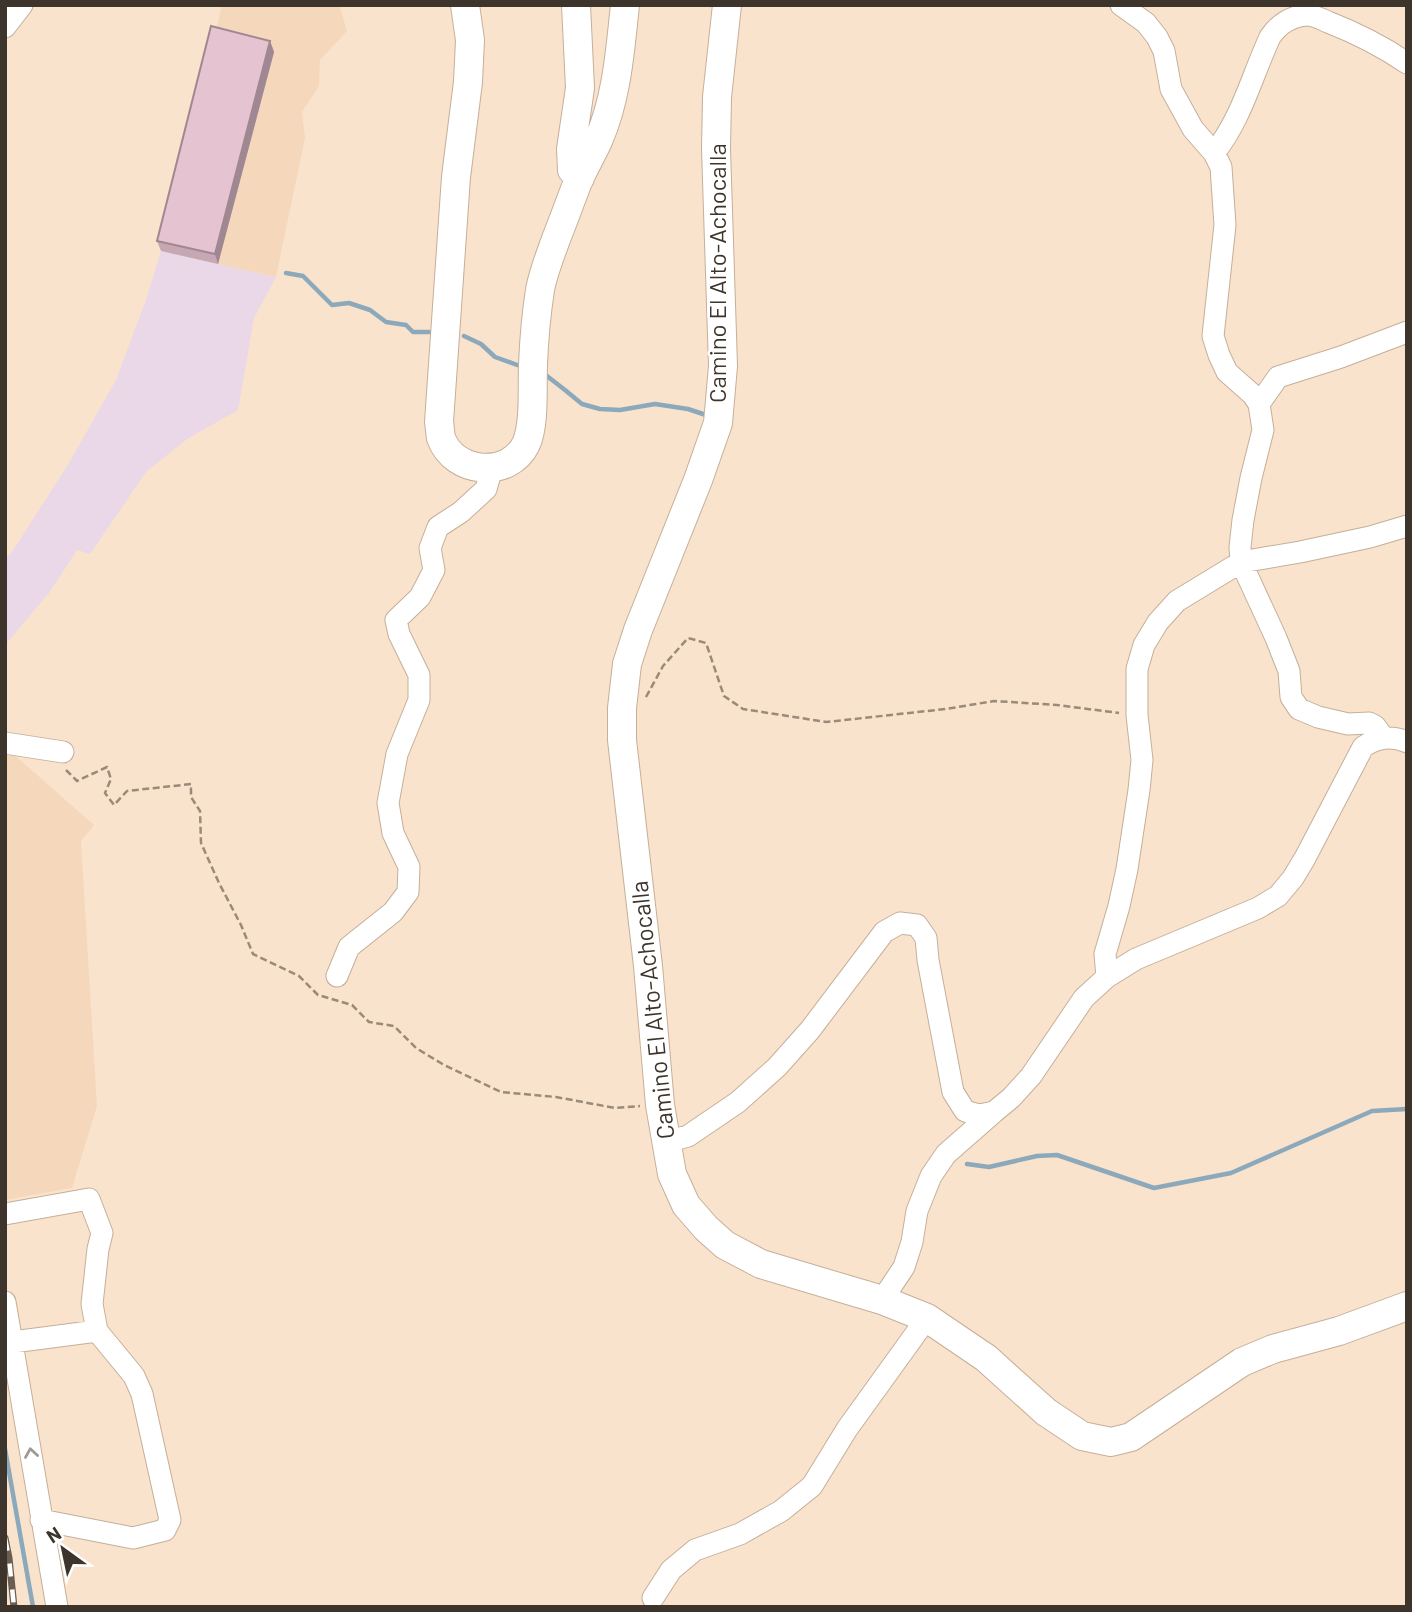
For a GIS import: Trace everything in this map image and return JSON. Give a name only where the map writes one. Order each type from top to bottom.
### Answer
[{"type":"main road","points":[[465,5],[470,40],[456,177],[439,422],[441,437],[454,456],[475,467],[492,468],[507,464],[518,455],[526,444],[531,428],[534,346],[540,288],[580,178],[599,140],[614,94],[625,5]]},
{"type":"main road","points":[[576,5],[580,88],[571,149],[572,170],[580,178]]},
{"type":"main road","name":"Camino El Alto-Achocalla","points":[[727,5],[716,149],[723,366],[718,423],[638,630],[627,664],[622,708],[622,740],[648,966],[660,1105],[672,1174],[687,1205],[725,1245],[761,1264],[882,1300],[927,1318],[986,1358],[1046,1412],[1082,1436],[1111,1442],[1131,1437],[1242,1362],[1273,1349],[1339,1331],[1407,1306]]},
{"type":"street","points":[[5,27],[22,5]]},
{"type":"street","points":[[1121,5],[1146,23],[1157,37],[1164,51],[1171,89],[1193,129],[1214,153],[1221,167],[1225,225],[1213,337],[1227,372],[1253,395],[1259,404],[1263,430],[1243,520],[1241,562],[1276,638],[1289,671],[1292,697],[1299,709],[1348,724],[1369,723],[1375,726],[1383,737]]},
{"type":"street","points":[[1214,153],[1233,123],[1270,37],[1277,26],[1295,17],[1310,15],[1388,50],[1407,63]]},
{"type":"street","points":[[1259,404],[1278,377],[1407,332]]},
{"type":"street","points":[[337,976],[349,947],[393,912],[408,892],[409,867],[393,833],[388,803],[397,754],[419,700],[419,675],[399,634],[397,620],[420,597],[435,570],[430,548],[438,527],[461,512],[486,489],[492,468]]},
{"type":"street","points":[[1107,976],[1105,954],[1127,869],[1142,760],[1137,715],[1137,669],[1144,645],[1158,622],[1177,601],[1241,562],[1370,537],[1407,526]]},
{"type":"street","points":[[882,1300],[904,1267],[912,1242],[917,1211],[930,1176],[946,1154],[1011,1098],[1031,1076],[1084,998],[1107,976],[1136,959],[1258,908],[1278,896],[1305,858],[1363,747],[1383,737],[1407,742]]},
{"type":"street","points":[[5,743],[63,752]]},
{"type":"street","points":[[666,1142],[688,1136],[728,1109],[777,1066],[810,1030],[884,932],[900,923],[917,925],[926,938],[932,986],[953,1092],[965,1111],[979,1115],[994,1112]]},
{"type":"street","points":[[5,1214],[89,1199],[102,1233],[92,1304],[97,1331],[134,1376],[142,1394],[170,1520],[165,1530],[133,1538],[41,1520]]},
{"type":"street","points":[[5,1302],[57,1607]]},
{"type":"street","points":[[653,1598],[671,1570],[695,1550],[740,1534],[781,1511],[812,1486],[847,1429],[927,1318]]},
{"type":"street","points":[[13,1342],[97,1331]]},
{"type":"path","points":[[646,697],[663,666],[688,638],[706,643],[724,696],[743,709],[826,722],[994,701],[1057,705],[1137,715]]},
{"type":"path","points":[[63,752],[61,766],[77,781],[107,767],[111,779],[105,793],[114,805],[127,792],[191,783],[191,797],[200,811],[201,843],[253,954],[299,976],[318,995],[352,1005],[369,1022],[394,1026],[425,1054],[501,1092],[556,1097],[615,1108],[660,1105]]},
{"type":"shaded area","points":[[222,5],[341,5],[347,31],[320,60],[319,86],[302,112],[305,138],[276,277],[161,251]]},
{"type":"shaded area","points":[[161,251],[276,277],[254,318],[238,410],[187,439],[146,472],[90,554],[77,550],[49,593],[5,645],[5,560],[69,463],[116,380]]},
{"type":"shaded area","points":[[11,752],[94,825],[81,841],[97,1106],[72,1188],[5,1200],[5,757]]},
{"type":"building","points":[[211,26],[270,41],[215,254],[157,241]]},
{"type":"waterway","points":[[286,273],[303,276],[332,305],[349,303],[370,310],[386,322],[406,325],[413,332],[430,332]]},
{"type":"waterway","points":[[464,336],[481,344],[495,357],[520,366]]},
{"type":"waterway","points":[[547,376],[582,404],[600,409],[620,410],[655,404],[706,415]]},
{"type":"waterway","points":[[967,1164],[989,1167],[1037,1156],[1057,1155],[1154,1188],[1231,1173],[1372,1111],[1407,1109]]},
{"type":"waterway","points":[[5,1449],[33,1607]]},
{"type":"railway","points":[[5,1538],[14,1607]]}]
